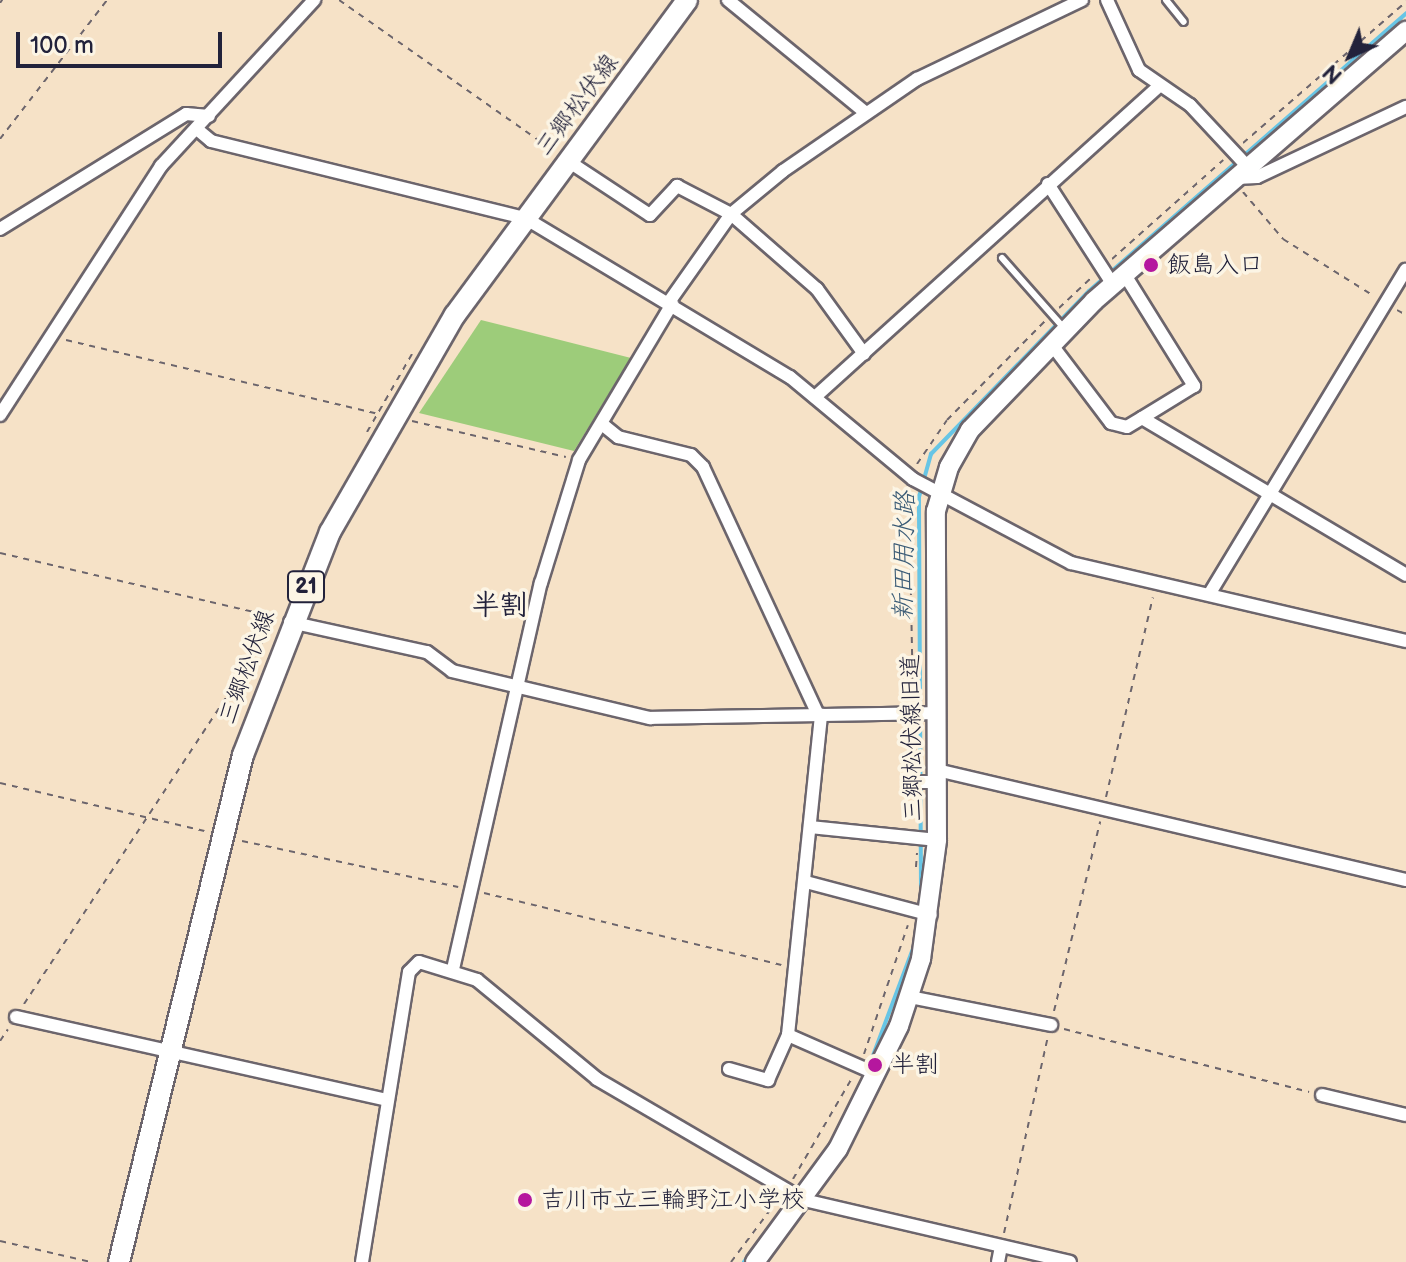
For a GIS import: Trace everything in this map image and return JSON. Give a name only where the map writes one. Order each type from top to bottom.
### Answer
[{"type":"main road","name":"三郷松伏線","points":[[119,1262],[221,835],[284,620],[390,416],[525,218],[687,0]]},
{"type":"street","points":[[0,415],[161,166],[198,130],[314,0]]},
{"type":"street","points":[[728,0],[866,113]]},
{"type":"street","points":[[453,969],[518,689],[579,460],[670,303],[731,214],[866,113],[1013,27],[1082,0]]},
{"type":"street","points":[[1107,0],[1132,59],[1157,88],[1190,105],[1233,152],[1243,170],[1257,177],[1406,107]]},
{"type":"street","name":"三郷松伏線旧道","points":[[755,1262],[910,997],[922,913],[928,839],[935,492],[970,430],[1052,345],[1058,321],[1116,280],[1406,31]]},
{"type":"street","points":[[815,397],[1157,88]]},
{"type":"street","points":[[0,229],[186,114],[209,116]]},
{"type":"street","points":[[198,130],[211,141],[525,218],[670,303],[815,397],[913,479],[1071,563],[1406,641]]},
{"type":"street","points":[[568,161],[650,215],[677,186],[731,214],[817,289],[864,354]]},
{"type":"street","points":[[1048,184],[1100,269],[1116,280],[1194,386],[1127,427],[1111,423],[1052,345]]},
{"type":"street","points":[[1210,593],[1268,492],[1406,270]]},
{"type":"street","points":[[1142,418],[1406,575]]},
{"type":"street","points":[[602,424],[618,437],[691,455],[703,467],[820,715],[806,882],[788,1035],[768,1080],[729,1069]]},
{"type":"street","points":[[284,620],[427,652],[452,671],[518,689],[650,718],[931,712]]},
{"type":"street","points":[[930,779],[1104,808],[1406,880]]},
{"type":"street","points":[[810,827],[928,839]]},
{"type":"street","points":[[806,882],[922,913]]},
{"type":"street","points":[[362,1262],[409,972],[419,962],[453,969],[597,1079],[797,1194],[1066,1262]]},
{"type":"street","points":[[910,997],[1051,1025]]},
{"type":"street","points":[[16,1017],[386,1100]]},
{"type":"street","points":[[788,1035],[869,1070]]},
{"type":"street","points":[[1322,1095],[1406,1115]]},
{"type":"street","points":[[998,1262],[1001,1246]]},
{"type":"lane","points":[[1166,0],[1184,22]]},
{"type":"lane","points":[[1002,258],[1058,321]]},
{"type":"path","points":[[0,139],[107,0]]},
{"type":"path","points":[[339,0],[568,161]]},
{"type":"path","points":[[916,875],[928,839],[930,779],[913,712],[913,479],[922,450],[1058,321],[1100,269],[1406,2]]},
{"type":"path","points":[[1243,170],[1283,239],[1406,315]]},
{"type":"path","points":[[50,337],[579,460]]},
{"type":"path","points":[[0,553],[284,620],[146,817],[16,1017]]},
{"type":"path","points":[[1104,808],[1156,583]]},
{"type":"path","points":[[0,783],[473,891],[797,970]]},
{"type":"path","points":[[731,1262],[797,1194],[869,1070],[893,983],[922,913]]},
{"type":"path","points":[[1051,1025],[1322,1095]]},
{"type":"path","points":[[0,1241],[91,1262]]},
{"type":"green space","points":[[481,320],[631,358],[574,451],[419,413]]},
{"type":"waterway","name":"新田用水路","points":[[921,890],[919,497],[931,454],[1089,291],[1406,13]]},
{"type":"waterway","name":"新田用水路","points":[[868,1069],[915,943]]},
{"type":"waterway","name":"新田用水路","points":[[744,1262],[759,1241]]},
{"type":"place","name":"飯島入口","points":[[1151,265]]},
{"type":"place","name":"半割","points":[[875,1065]]},
{"type":"place","name":"吉川市立三輪野江小学校","points":[[525,1200]]},
{"type":"district","name":"半割","points":[[500,606]]}]
